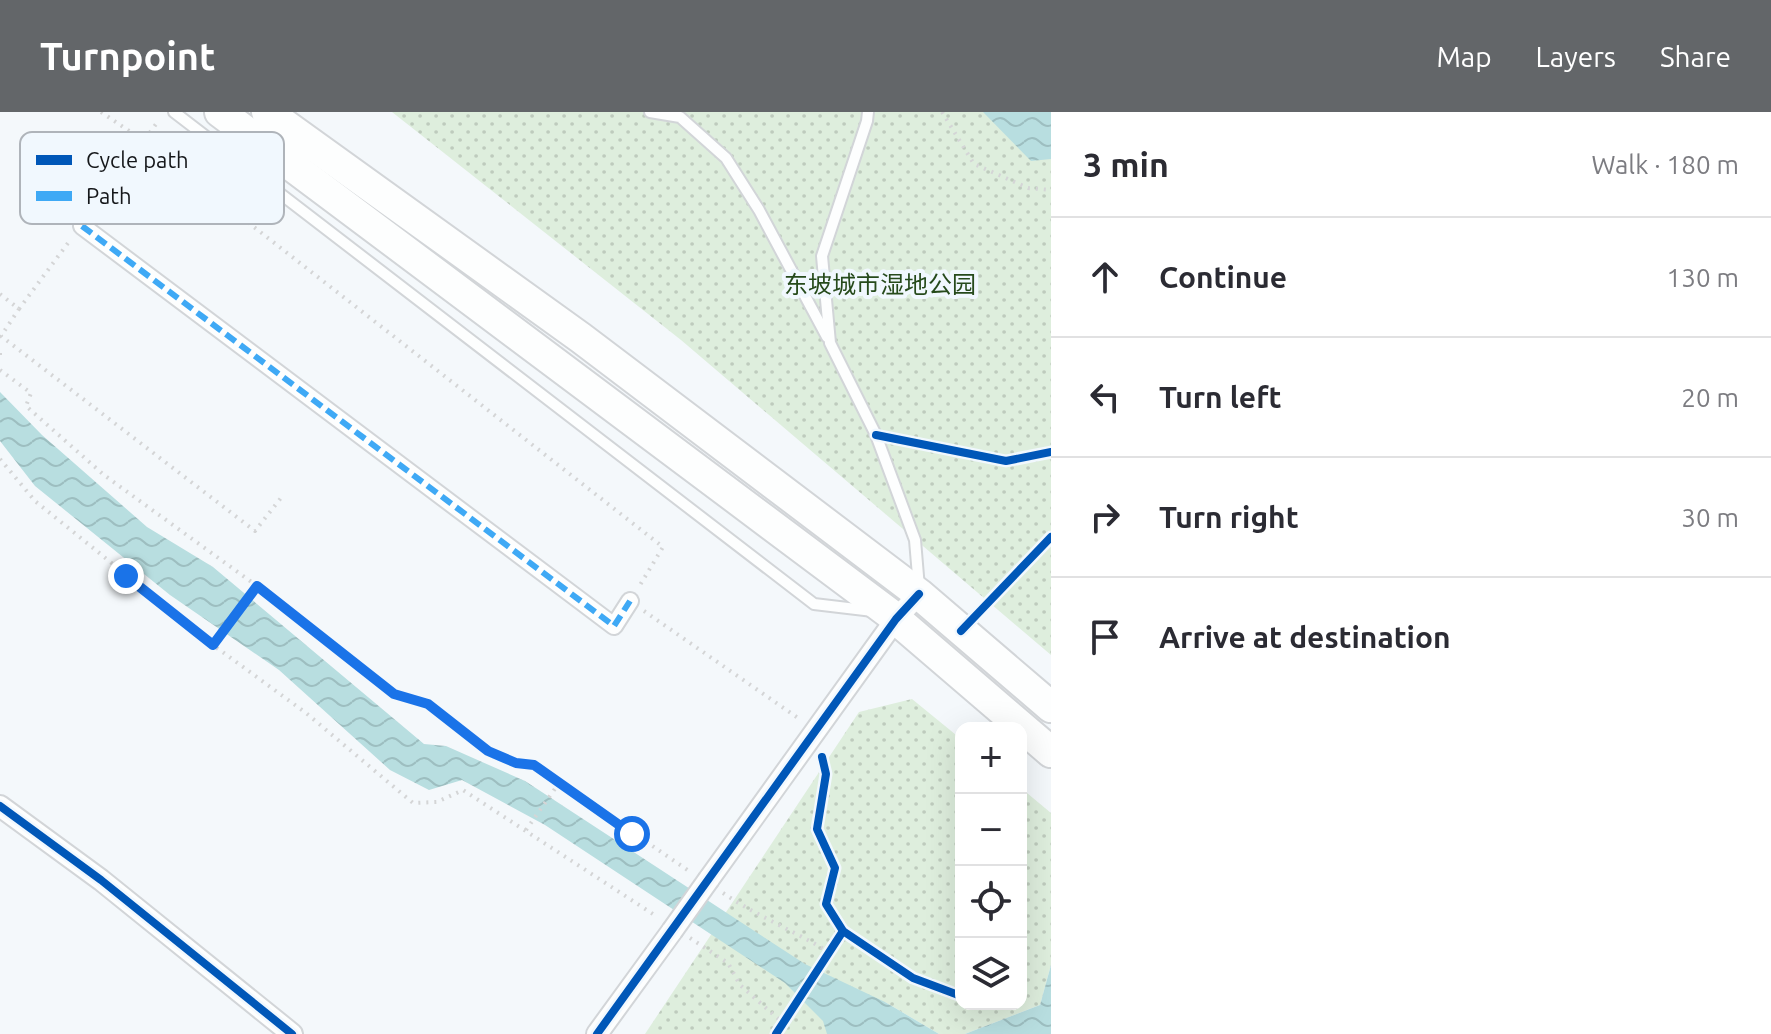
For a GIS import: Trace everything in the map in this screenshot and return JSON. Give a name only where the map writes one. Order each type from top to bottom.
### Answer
[{"type":"main road","points":[[220,112],[247,132]]},
{"type":"main road","points":[[267,112],[517,293],[919,594],[1051,707]]},
{"type":"main road","points":[[284,160],[892,616],[1051,752]]},
{"type":"street","points":[[82,226],[614,626],[630,601]]},
{"type":"street","points":[[597,1034],[816,731],[892,616],[919,594]]},
{"type":"street","points":[[0,806],[101,880],[292,1034]]},
{"type":"lane","points":[[174,112],[200,132]]},
{"type":"lane","points":[[650,112],[680,117],[726,158],[759,210],[876,435],[915,540],[919,594]]},
{"type":"lane","points":[[830,343],[822,256],[868,112]]},
{"type":"lane","points":[[284,197],[814,604],[892,616]]},
{"type":"path","points":[[101,112],[131,132]]},
{"type":"path","points":[[942,112],[974,164],[1028,188],[1051,190]]},
{"type":"path","points":[[250,224],[663,547],[630,601],[816,731]]},
{"type":"path","points":[[0,294],[19,309],[1,336],[255,531],[284,494]]},
{"type":"path","points":[[0,370],[31,393],[26,406],[104,475],[394,694],[428,704],[488,751],[516,763],[534,765],[755,914],[786,927],[829,952]]},
{"type":"path","points":[[0,459],[35,501],[213,645],[306,713],[413,803],[437,802],[463,790],[728,963],[740,985],[783,1023]]},
{"type":"path","points":[[213,645],[256,588]]},
{"type":"path","points":[[526,831],[559,783]]},
{"type":"path","points":[[822,964],[836,942]]},
{"type":"path","points":[[776,1034],[791,1011]]},
{"type":"green space","name":"东坡城市湿地公园","points":[[392,112],[1051,112],[1051,655],[681,340]]},
{"type":"green space","points":[[912,699],[955,734],[955,1010],[1027,1010],[1027,793],[1051,813],[1051,965],[1040,1005],[965,1034],[939,1034],[885,1002],[858,1034],[645,1034],[859,712]]},
{"type":"water","points":[[983,112],[1051,112],[1051,159],[1031,161]]},
{"type":"water","points":[[0,392],[42,435],[147,527],[213,567],[424,744],[446,746],[525,781],[805,964],[885,1002],[939,1034],[827,1034],[823,1021],[785,983],[545,825],[462,780],[429,790],[390,770],[279,670],[170,595],[35,486],[0,441]]},
{"type":"water","points":[[1051,965],[1051,1034],[965,1034],[1040,1005]]},
{"type":"marked path","points":[[82,226],[614,626],[630,601]]},
{"type":"cycle path","points":[[876,435],[1006,461],[1051,452]]},
{"type":"cycle path","points":[[961,631],[1051,537]]},
{"type":"cycle path","points":[[597,1034],[896,619],[919,594]]},
{"type":"cycle path","points":[[822,757],[826,774],[817,829],[835,868],[826,904],[843,931],[913,978],[955,994]]},
{"type":"cycle path","points":[[0,806],[101,880],[292,1034]]},
{"type":"cycle path","points":[[776,1034],[843,931]]},
{"type":"route","points":[[126,576],[213,645],[257,586],[394,694],[428,704],[488,751],[516,763],[534,765],[632,834]]}]
